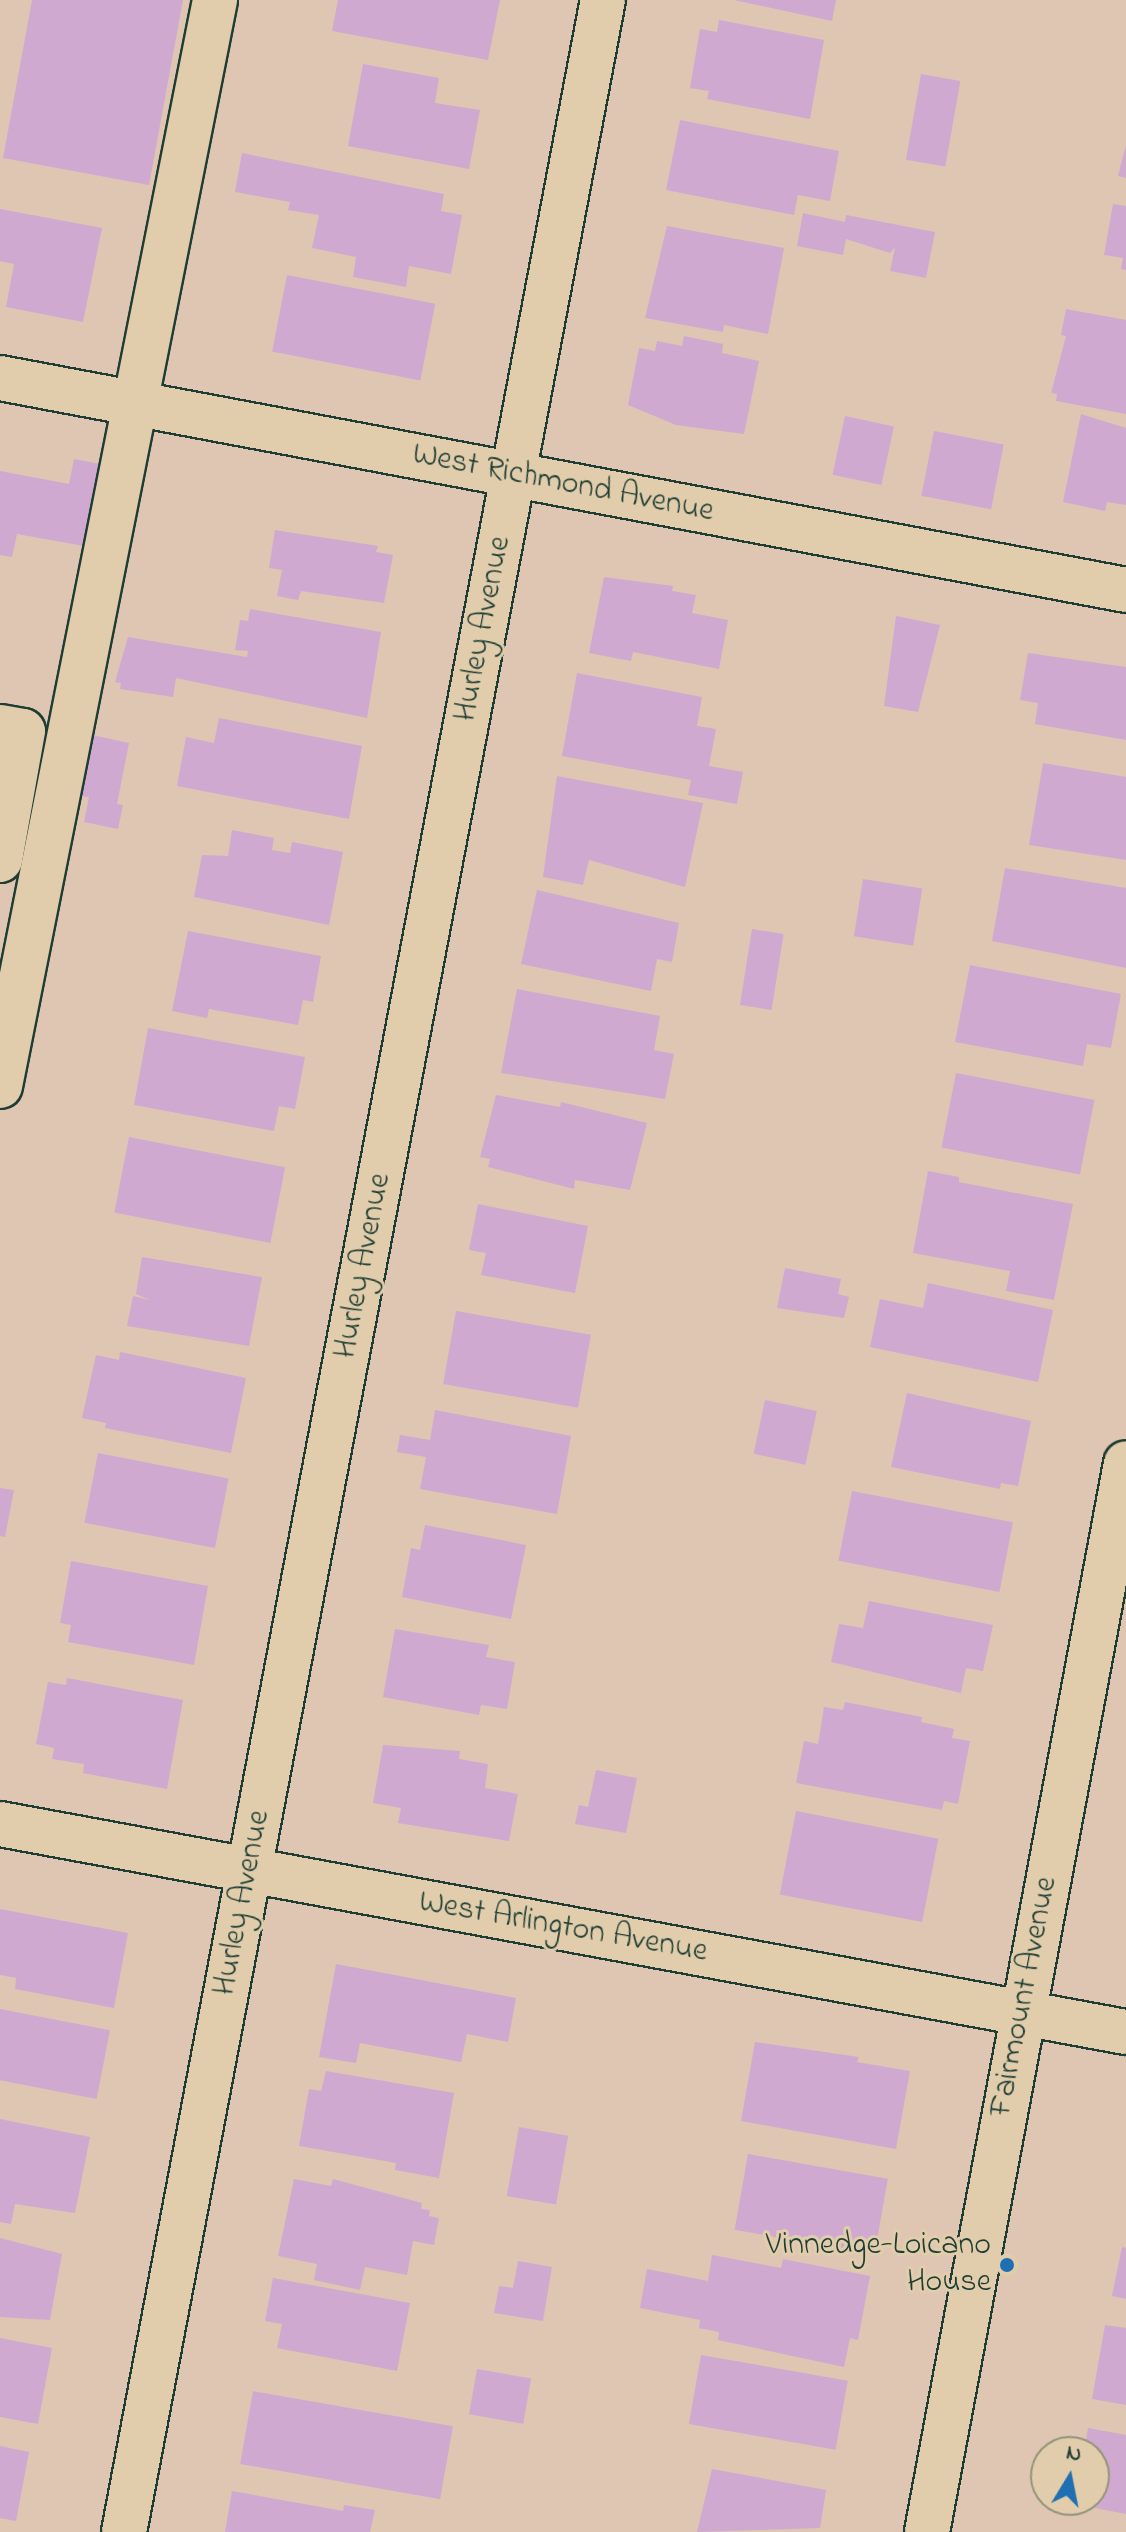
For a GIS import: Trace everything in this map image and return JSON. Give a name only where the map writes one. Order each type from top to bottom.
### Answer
[{"type":"street","points":[[0,1086],[215,0]]},
{"type":"street","name":"Hurley Avenue","points":[[124,2532],[603,0]]},
{"type":"street","name":"West Richmond Avenue","points":[[0,378],[1126,590]]},
{"type":"street","points":[[0,727],[23,731],[0,860]]},
{"type":"street","name":"Fairmount Avenue","points":[[927,2532],[1126,1463]]},
{"type":"street","name":"West Arlington Avenue","points":[[0,1824],[1126,2032]]},
{"type":"building","points":[[32,0],[183,0],[149,185],[3,158]]},
{"type":"building","points":[[338,0],[500,0],[488,60],[332,31]]},
{"type":"building","points":[[734,0],[836,0],[832,21]]},
{"type":"building","points":[[719,20],[824,40],[810,119],[707,99],[709,91],[690,88],[700,29],[717,32]]},
{"type":"building","points":[[363,64],[439,78],[435,103],[480,110],[469,169],[348,146]]},
{"type":"building","points":[[921,74],[960,81],[945,167],[906,160]]},
{"type":"building","points":[[680,120],[839,151],[830,201],[798,195],[794,215],[666,190]]},
{"type":"building","points":[[1126,145],[1126,178],[1118,176]]},
{"type":"building","points":[[242,153],[444,194],[441,211],[462,215],[451,274],[409,266],[406,287],[353,277],[356,257],[312,248],[319,215],[288,210],[290,202],[235,192]]},
{"type":"building","points":[[1113,204],[1126,206],[1126,270],[1121,269],[1123,258],[1104,255]]},
{"type":"building","points":[[0,209],[102,228],[83,322],[6,307],[14,264],[0,261]]},
{"type":"building","points":[[803,213],[845,222],[846,215],[935,232],[926,278],[890,271],[895,247],[890,253],[846,239],[843,255],[797,246]]},
{"type":"building","points":[[667,226],[784,248],[768,334],[724,325],[723,332],[645,318]]},
{"type":"building","points":[[287,275],[435,304],[420,380],[272,352]]},
{"type":"building","points":[[1066,309],[1126,320],[1126,414],[1056,401],[1057,394],[1051,393],[1066,336],[1061,335]]},
{"type":"building","points":[[684,336],[723,344],[722,353],[759,361],[744,434],[676,425],[628,405],[639,348],[655,351],[657,341],[682,346]]},
{"type":"building","points":[[1081,414],[1126,428],[1126,505],[1107,502],[1105,511],[1063,502]]},
{"type":"building","points":[[845,416],[894,426],[881,485],[833,475]]},
{"type":"building","points":[[934,431],[1004,445],[991,509],[921,496]]},
{"type":"building","points":[[74,459],[100,464],[84,546],[17,534],[12,557],[0,555],[0,471],[69,484]]},
{"type":"building","points":[[275,530],[378,546],[376,552],[393,555],[384,603],[301,591],[298,600],[277,596],[282,570],[269,568]]},
{"type":"building","points":[[604,577],[673,586],[672,591],[696,595],[692,613],[728,620],[719,669],[633,652],[631,661],[589,653]]},
{"type":"building","points":[[250,609],[381,632],[367,718],[176,678],[173,697],[120,689],[121,683],[115,682],[128,637],[247,657],[248,651],[235,650],[240,620],[248,621]]},
{"type":"building","points":[[896,616],[940,625],[918,712],[884,706]]},
{"type":"building","points":[[1028,653],[1126,667],[1126,740],[1035,724],[1038,703],[1020,700]]},
{"type":"building","points":[[577,673],[702,697],[697,726],[716,729],[709,766],[743,772],[737,804],[688,795],[691,780],[562,756]]},
{"type":"building","points":[[219,718],[362,746],[349,819],[177,786],[186,737],[214,743]]},
{"type":"building","points":[[92,735],[129,743],[117,804],[123,805],[118,829],[84,822],[89,797],[80,796]]},
{"type":"building","points":[[1043,763],[1126,777],[1126,860],[1029,845]]},
{"type":"building","points":[[557,776],[703,803],[685,887],[589,860],[583,885],[543,877]]},
{"type":"building","points":[[232,830],[274,838],[272,850],[290,853],[292,842],[343,852],[329,925],[194,897],[202,855],[228,856]]},
{"type":"building","points":[[1005,868],[1126,888],[1126,968],[992,941]]},
{"type":"building","points":[[863,879],[922,888],[913,946],[854,936]]},
{"type":"building","points":[[537,890],[679,923],[672,962],[657,959],[651,991],[521,964]]},
{"type":"building","points":[[752,929],[784,934],[772,1010],[740,1005]]},
{"type":"building","points":[[188,931],[321,956],[313,1002],[303,1000],[298,1025],[209,1009],[207,1018],[172,1011]]},
{"type":"building","points":[[970,965],[1121,994],[1111,1048],[1087,1044],[1083,1066],[955,1042]]},
{"type":"building","points":[[517,989],[660,1016],[654,1050],[674,1054],[665,1099],[501,1073]]},
{"type":"building","points":[[148,1028],[305,1057],[295,1109],[279,1106],[274,1131],[134,1105]]},
{"type":"building","points":[[956,1073],[1094,1100],[1080,1175],[941,1148]]},
{"type":"building","points":[[496,1095],[560,1107],[561,1102],[647,1123],[630,1190],[575,1180],[574,1189],[488,1167],[490,1159],[480,1157]]},
{"type":"building","points":[[129,1137],[285,1167],[270,1243],[114,1213]]},
{"type":"building","points":[[928,1171],[959,1177],[959,1182],[1073,1204],[1054,1300],[1006,1291],[1010,1271],[913,1253]]},
{"type":"building","points":[[478,1204],[588,1226],[575,1293],[481,1275],[486,1253],[469,1250]]},
{"type":"building","points":[[142,1257],[262,1277],[249,1346],[127,1326],[133,1296],[150,1300],[136,1294]]},
{"type":"building","points":[[785,1268],[841,1279],[838,1294],[849,1297],[844,1318],[777,1308]]},
{"type":"building","points":[[928,1283],[1053,1310],[1038,1382],[870,1347],[880,1299],[923,1308]]},
{"type":"building","points":[[456,1311],[591,1335],[578,1408],[443,1384]]},
{"type":"building","points":[[120,1352],[246,1378],[231,1453],[105,1428],[106,1423],[82,1418],[96,1355],[119,1360]]},
{"type":"building","points":[[907,1393],[1031,1421],[1018,1486],[1001,1483],[1000,1489],[891,1467]]},
{"type":"building","points":[[765,1400],[817,1411],[805,1465],[754,1454]]},
{"type":"building","points":[[435,1410],[571,1436],[557,1514],[420,1489],[426,1457],[397,1452],[400,1435],[430,1440]]},
{"type":"building","points":[[98,1453],[229,1478],[215,1548],[84,1523]]},
{"type":"building","points":[[0,1488],[14,1490],[5,1537],[0,1536]]},
{"type":"building","points":[[852,1491],[1013,1522],[999,1592],[838,1561]]},
{"type":"building","points":[[425,1525],[526,1545],[511,1619],[402,1597],[411,1548],[420,1550]]},
{"type":"building","points":[[71,1561],[208,1586],[194,1665],[68,1642],[71,1625],[60,1623]]},
{"type":"building","points":[[869,1601],[993,1625],[983,1671],[966,1668],[961,1693],[831,1662],[839,1624],[863,1628]]},
{"type":"building","points":[[395,1629],[489,1645],[486,1657],[515,1662],[507,1709],[481,1705],[479,1715],[383,1697]]},
{"type":"building","points":[[67,1678],[183,1700],[167,1789],[83,1773],[84,1764],[52,1759],[54,1748],[36,1744],[48,1682],[66,1685]]},
{"type":"building","points":[[845,1702],[922,1717],[921,1722],[954,1729],[952,1738],[970,1741],[958,1804],[944,1801],[942,1810],[796,1783],[804,1741],[818,1744],[824,1707],[843,1710]]},
{"type":"building","points":[[383,1745],[460,1751],[459,1759],[488,1764],[485,1788],[518,1794],[509,1841],[398,1823],[401,1808],[373,1803]]},
{"type":"building","points":[[596,1770],[637,1778],[626,1833],[575,1824],[579,1805],[588,1807]]},
{"type":"building","points":[[796,1811],[938,1839],[922,1922],[780,1894]]},
{"type":"building","points":[[0,1909],[128,1933],[114,2008],[15,1989],[16,1978],[0,1975]]},
{"type":"building","points":[[336,1964],[516,1998],[508,2042],[467,2034],[461,2062],[360,2043],[356,2063],[319,2057]]},
{"type":"building","points":[[0,2009],[110,2030],[97,2099],[0,2080]]},
{"type":"building","points":[[755,2042],[859,2057],[857,2062],[910,2071],[896,2149],[741,2121]]},
{"type":"building","points":[[326,2071],[454,2093],[439,2178],[395,2170],[396,2163],[299,2146],[309,2089],[321,2091]]},
{"type":"building","points":[[0,2119],[90,2137],[75,2213],[15,2204],[11,2224],[0,2222]]},
{"type":"building","points":[[519,2127],[568,2136],[556,2205],[507,2196]]},
{"type":"building","points":[[748,2154],[888,2179],[874,2254],[735,2230]]},
{"type":"building","points":[[294,2179],[331,2186],[333,2179],[422,2203],[421,2209],[430,2210],[429,2216],[439,2218],[434,2245],[413,2241],[407,2275],[365,2267],[360,2290],[314,2280],[317,2264],[278,2256]]},
{"type":"building","points":[[0,2238],[62,2254],[50,2320],[0,2317]]},
{"type":"building","points":[[1122,2247],[1126,2248],[1126,2299],[1112,2296]]},
{"type":"building","points":[[712,2255],[781,2268],[783,2259],[870,2276],[858,2340],[850,2338],[844,2367],[718,2340],[719,2332],[699,2328],[700,2320],[640,2308],[647,2269],[708,2281]]},
{"type":"building","points":[[518,2261],[552,2267],[543,2321],[494,2313],[499,2286],[513,2288]]},
{"type":"building","points":[[273,2278],[410,2303],[397,2371],[277,2348],[282,2324],[265,2321]]},
{"type":"building","points":[[1105,2325],[1126,2328],[1126,2405],[1092,2399]]},
{"type":"building","points":[[0,2338],[52,2348],[38,2424],[0,2417]]},
{"type":"building","points":[[701,2355],[848,2381],[836,2450],[689,2424]]},
{"type":"building","points":[[477,2369],[531,2379],[523,2424],[469,2414]]},
{"type":"building","points":[[253,2391],[453,2426],[440,2499],[240,2464]]},
{"type":"building","points":[[1088,2428],[1126,2435],[1126,2514],[1110,2511],[1110,2436],[1087,2436]]},
{"type":"building","points":[[0,2446],[29,2452],[16,2521],[0,2518]]},
{"type":"building","points":[[712,2469],[826,2490],[820,2528],[697,2532]]},
{"type":"building","points":[[232,2491],[343,2511],[344,2505],[375,2510],[370,2532],[225,2532]]},
{"type":"place","name":"Vinnedge-Loicano House","points":[[1007,2265]]}]
